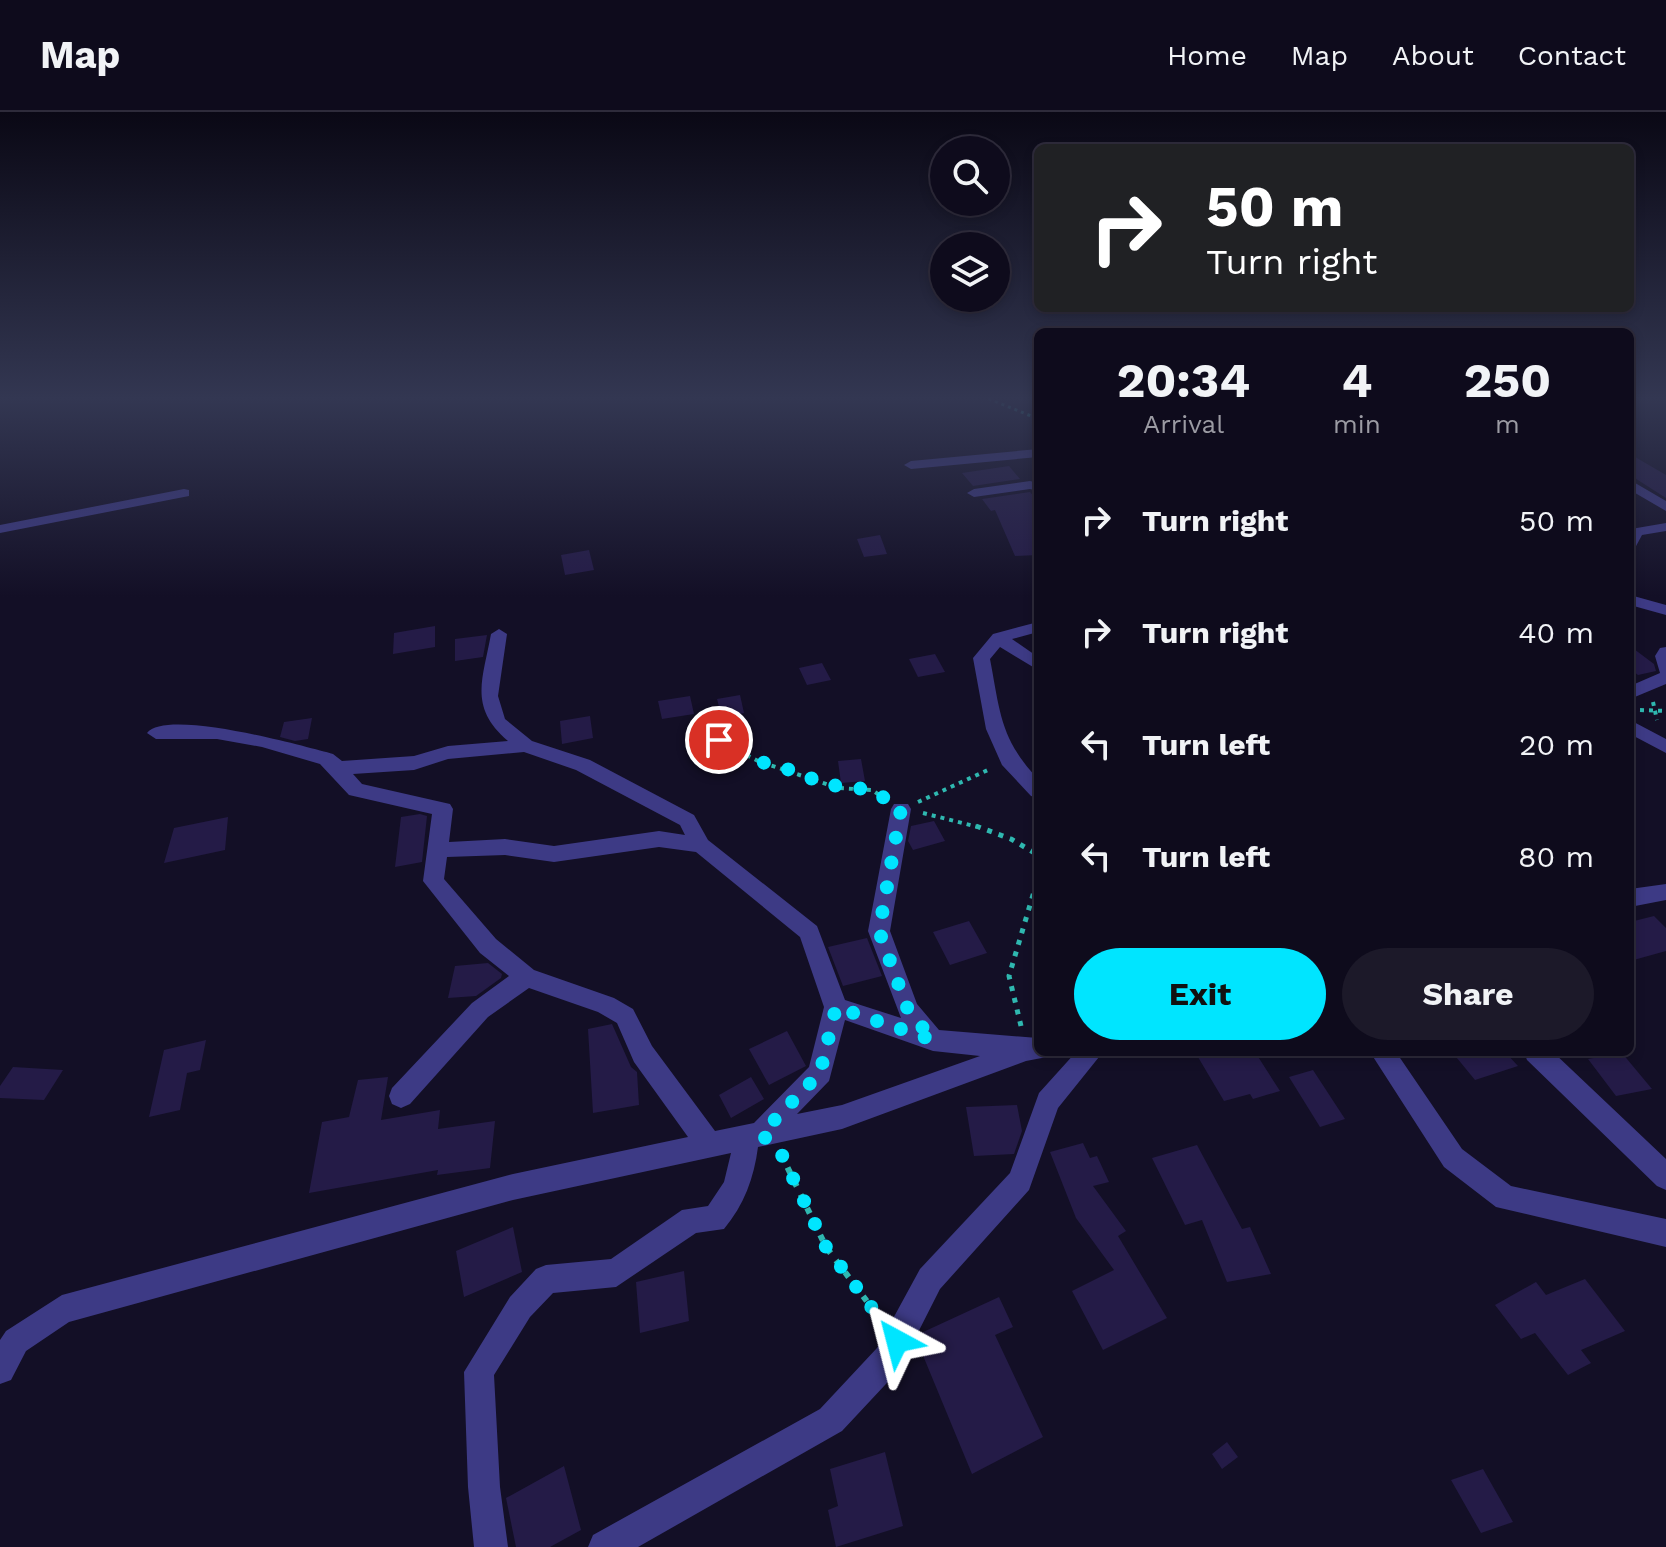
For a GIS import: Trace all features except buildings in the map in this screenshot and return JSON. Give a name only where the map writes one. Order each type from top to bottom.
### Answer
[{"type":"street","points":[[911,465],[934,463]]},
{"type":"street","points":[[974,493],[1027,478]]},
{"type":"street","points":[[1634,487],[1666,507]]},
{"type":"street","points":[[0,529],[184,493]]},
{"type":"street","points":[[1634,536],[1636,532],[1666,527]]},
{"type":"street","points":[[1634,601],[1666,610]]},
{"type":"street","points":[[1034,628],[999,638],[981,658],[995,729],[1009,760],[1034,787]]},
{"type":"street","points":[[491,1547],[484,1487],[479,1372],[520,1307],[546,1279],[616,1273],[692,1220],[714,1219],[729,1203],[754,1136],[820,1073],[836,1007],[809,932],[701,845],[687,820],[583,765],[525,746],[497,722],[489,696],[499,634]]},
{"type":"street","points":[[999,638],[1034,662]]},
{"type":"street","points":[[1666,652],[1663,656],[1666,669]]},
{"type":"street","points":[[1636,690],[1666,677]]},
{"type":"street","points":[[1634,728],[1666,747]]},
{"type":"street","points":[[156,733],[217,733],[265,741],[297,753],[326,759],[356,790],[443,809],[433,881],[488,946],[526,977],[606,1005],[625,1016],[643,1054],[709,1145]]},
{"type":"street","points":[[338,768],[414,763],[448,753],[525,746]]},
{"type":"street","points":[[901,809],[879,931],[908,1010],[933,1040]]},
{"type":"street","points":[[438,850],[505,847],[554,854],[659,839],[701,845]]},
{"type":"street","points":[[1634,897],[1666,892]]},
{"type":"street","points":[[401,1096],[480,1010],[526,977]]},
{"type":"street","points":[[836,1007],[933,1040],[1032,1049]]},
{"type":"street","points":[[0,1369],[16,1341],[62,1309],[513,1187],[842,1117],[1032,1049]]},
{"type":"street","points":[[605,1547],[831,1420],[888,1359],[930,1279],[1020,1181],[1048,1101],[1087,1056]]},
{"type":"street","points":[[1385,1056],[1453,1158],[1505,1198],[1666,1233]]},
{"type":"street","points":[[1540,1056],[1666,1177]]},
{"type":"path","points":[[1636,690],[1651,698],[1659,725]]},
{"type":"path","points":[[1634,710],[1666,711]]},
{"type":"path","points":[[699,730],[758,761],[801,773],[822,784],[872,790],[901,809],[979,824],[1016,840],[1034,852]]},
{"type":"path","points":[[901,809],[936,796],[1009,760]]},
{"type":"path","points":[[1032,1049],[1009,976],[1034,892]]},
{"type":"path","points":[[754,1136],[780,1151],[826,1247],[897,1341]]},
{"type":"route","points":[[719,740],[758,761],[801,773],[822,784],[872,790],[901,809],[879,931],[908,1010],[933,1040],[836,1007],[820,1073],[761,1134],[780,1151],[826,1247],[897,1341]]}]
